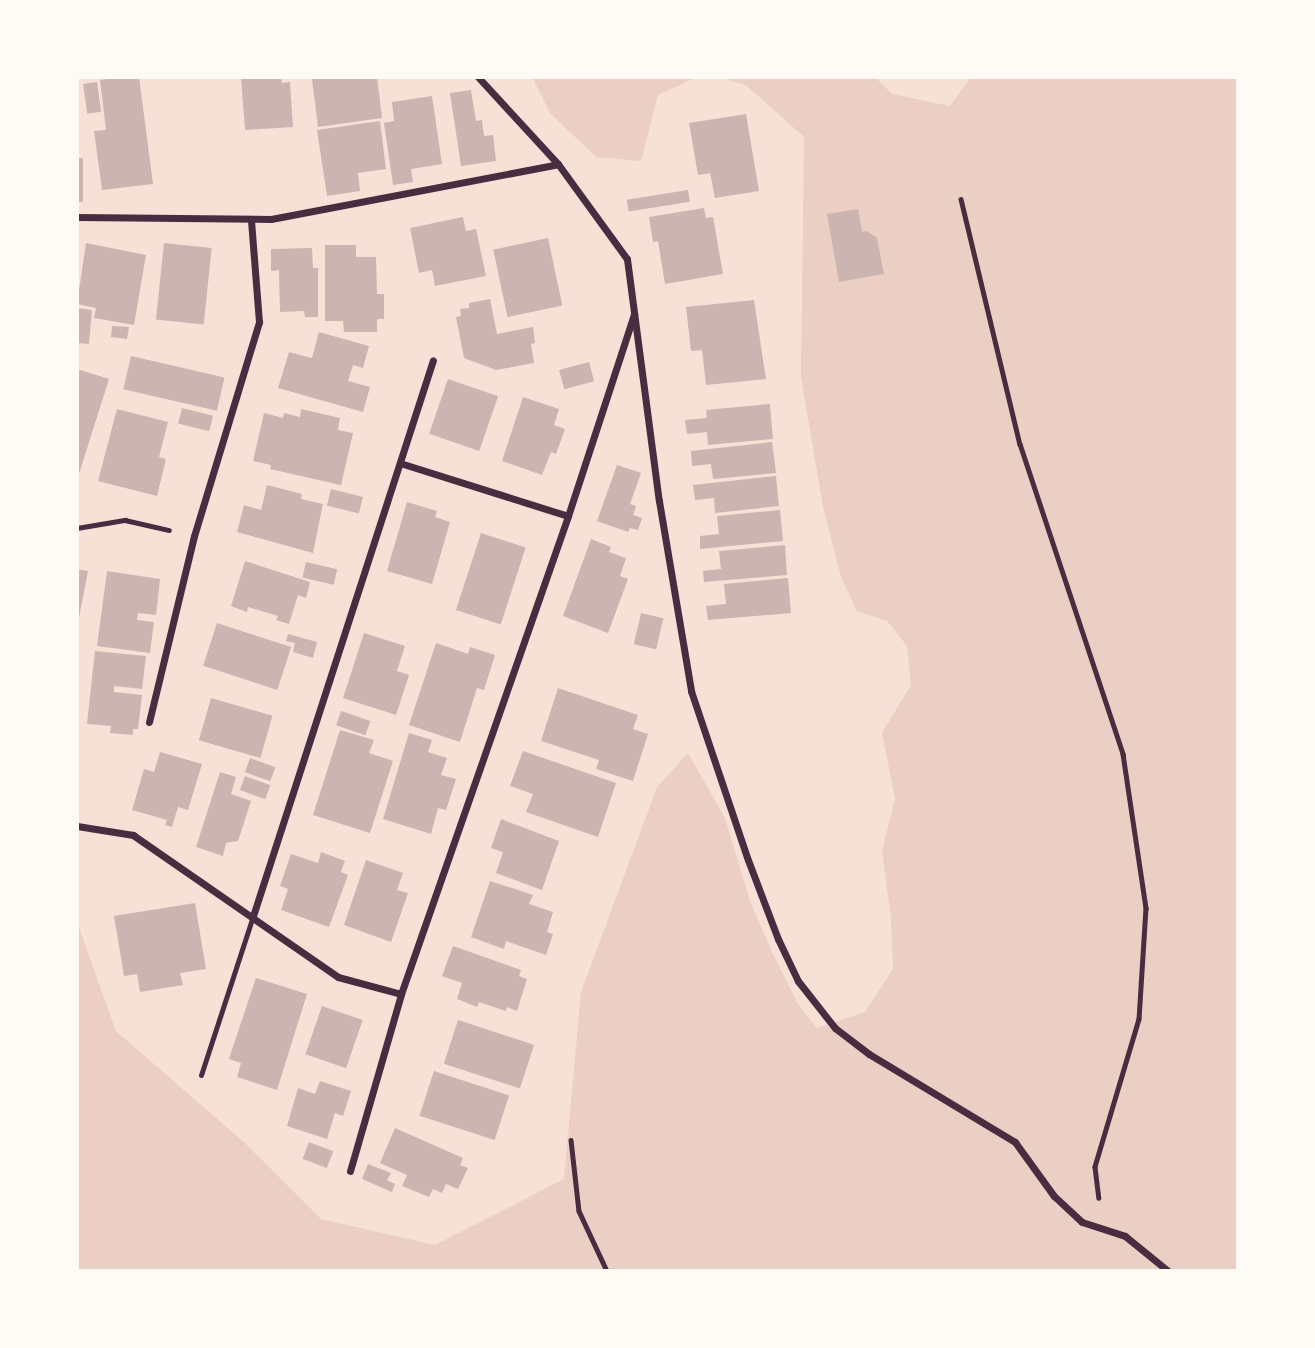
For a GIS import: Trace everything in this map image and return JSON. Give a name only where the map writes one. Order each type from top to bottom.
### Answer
[{"type":"street","points":[[478,77],[558,164],[626,259],[659,501],[691,691],[752,871],[778,939],[798,981],[835,1028],[869,1054],[1015,1142],[1054,1196],[1082,1222],[1125,1236],[1168,1271]]},
{"type":"street","points":[[77,217],[124,215],[271,219],[558,164]]},
{"type":"street","points":[[149,722],[194,536],[260,322],[251,220]]},
{"type":"street","points":[[350,1171],[401,994],[568,516],[635,310]]},
{"type":"street","points":[[253,916],[433,360]]},
{"type":"street","points":[[400,463],[568,516]]},
{"type":"street","points":[[77,827],[134,835],[338,977],[401,994]]},
{"type":"lane","points":[[201,1075],[253,916]]},
{"type":"path","points":[[961,199],[1020,444],[1123,754],[1146,908],[1139,1018],[1095,1167],[1100,1208]]},
{"type":"path","points":[[77,528],[125,520],[194,536]]},
{"type":"path","points":[[571,1140],[579,1211],[607,1271]]},
{"type":"shaded area","points":[[532,77],[697,77],[658,95],[641,161],[596,157],[550,113]]},
{"type":"shaded area","points":[[721,77],[875,77],[892,94],[950,106],[971,77],[1238,77],[1238,1271],[77,1271],[77,922],[116,1031],[245,1143],[321,1219],[435,1245],[564,1179],[581,992],[657,787],[688,753],[725,818],[750,901],[772,952],[798,1004],[817,1028],[865,1012],[893,969],[891,918],[882,851],[895,799],[882,733],[911,685],[907,646],[887,621],[857,611],[841,577],[823,507],[801,377],[804,137],[747,86]]},
{"type":"building","points":[[139,77],[153,184],[102,190],[94,131],[106,130],[100,80]]},
{"type":"building","points":[[241,77],[281,77],[282,83],[290,82],[293,127],[245,130]]},
{"type":"building","points":[[377,77],[382,118],[318,127],[312,79]]},
{"type":"building","points":[[97,82],[101,112],[87,114],[83,84]]},
{"type":"building","points":[[471,90],[476,121],[482,120],[484,136],[493,135],[496,161],[461,166],[450,93]]},
{"type":"building","points":[[432,96],[442,164],[411,169],[413,182],[393,185],[384,123],[394,121],[392,102]]},
{"type":"building","points":[[746,114],[759,191],[715,198],[710,173],[698,175],[689,123]]},
{"type":"building","points":[[380,121],[386,169],[358,173],[360,191],[327,196],[317,130]]},
{"type":"building","points":[[77,158],[83,158],[83,202],[77,202]]},
{"type":"building","points":[[688,190],[690,202],[629,212],[627,200]]},
{"type":"building","points":[[704,208],[706,218],[713,217],[723,274],[665,284],[658,241],[653,242],[649,217]]},
{"type":"building","points":[[858,209],[862,232],[867,231],[877,238],[884,274],[839,282],[827,214]]},
{"type":"building","points":[[463,217],[466,231],[476,229],[486,276],[435,286],[432,270],[419,273],[410,228]]},
{"type":"building","points":[[548,238],[562,305],[508,317],[493,250]]},
{"type":"building","points":[[86,243],[146,255],[134,325],[94,318],[96,308],[77,304]]},
{"type":"building","points":[[164,243],[212,248],[204,325],[156,320]]},
{"type":"building","points":[[325,245],[356,245],[356,257],[376,257],[377,294],[384,294],[384,319],[377,319],[377,332],[344,332],[343,321],[325,321]]},
{"type":"building","points":[[312,248],[313,268],[318,268],[318,317],[305,317],[304,311],[280,312],[279,270],[271,271],[271,249]]},
{"type":"building","points":[[490,299],[497,334],[533,327],[535,343],[531,344],[534,363],[496,370],[464,358],[456,317],[461,316],[460,309],[469,308],[469,303]]},
{"type":"building","points":[[754,300],[766,379],[706,385],[702,350],[691,351],[686,307]]},
{"type":"building","points":[[77,308],[92,310],[89,344],[77,343]]},
{"type":"building","points":[[112,326],[129,327],[127,339],[111,337]]},
{"type":"building","points":[[319,332],[369,346],[363,368],[353,365],[348,381],[370,387],[363,412],[278,388],[289,352],[312,358]]},
{"type":"building","points":[[131,356],[225,378],[217,411],[123,389]]},
{"type":"building","points":[[589,362],[594,381],[564,389],[559,370]]},
{"type":"building","points":[[77,369],[109,379],[78,477],[77,477]]},
{"type":"building","points":[[448,379],[498,396],[479,451],[429,434]]},
{"type":"building","points":[[523,397],[559,409],[554,425],[565,429],[556,454],[551,452],[542,475],[502,461]]},
{"type":"building","points":[[770,404],[773,439],[708,445],[707,432],[687,434],[685,420],[707,418],[706,410]]},
{"type":"building","points":[[182,408],[213,416],[209,431],[178,424]]},
{"type":"building","points":[[117,409],[168,422],[159,457],[166,459],[157,496],[98,481]]},
{"type":"building","points":[[301,409],[340,418],[338,430],[353,433],[341,485],[270,469],[271,465],[253,461],[264,413],[283,418],[284,413],[300,417]]},
{"type":"building","points":[[772,442],[776,473],[713,479],[711,464],[692,466],[691,451]]},
{"type":"building","points":[[617,465],[641,473],[630,504],[636,506],[633,515],[642,518],[638,530],[630,528],[628,532],[597,521]]},
{"type":"building","points":[[776,476],[779,506],[715,513],[714,498],[695,500],[693,485]]},
{"type":"building","points":[[267,485],[302,494],[301,499],[323,504],[313,553],[237,532],[244,505],[261,510]]},
{"type":"building","points":[[331,489],[363,497],[359,513],[327,505]]},
{"type":"building","points":[[407,502],[437,511],[435,517],[450,522],[432,584],[387,571]]},
{"type":"building","points":[[780,510],[783,541],[700,549],[700,536],[719,534],[717,516]]},
{"type":"building","points":[[481,533],[526,548],[501,625],[456,610]]},
{"type":"building","points":[[591,539],[611,547],[609,552],[626,558],[620,576],[628,579],[608,633],[563,616]]},
{"type":"building","points":[[785,545],[787,575],[704,582],[703,571],[721,569],[719,551]]},
{"type":"building","points":[[245,561],[310,582],[306,598],[298,595],[289,624],[276,620],[278,616],[248,607],[247,612],[231,606]]},
{"type":"building","points":[[306,562],[337,569],[334,585],[302,578]]},
{"type":"building","points":[[77,569],[88,571],[78,623],[77,623]]},
{"type":"building","points":[[107,571],[160,579],[156,615],[138,613],[137,620],[154,622],[150,653],[97,646]]},
{"type":"building","points":[[788,578],[791,613],[708,620],[706,606],[726,604],[724,584]]},
{"type":"building","points":[[641,613],[663,618],[656,649],[634,644]]},
{"type":"building","points":[[217,623],[291,647],[277,690],[203,666]]},
{"type":"building","points":[[364,633],[405,646],[397,671],[409,675],[396,715],[343,698]]},
{"type":"building","points":[[288,634],[317,642],[313,658],[293,652],[295,643],[286,641]]},
{"type":"building","points":[[436,643],[468,654],[470,647],[495,655],[484,690],[477,688],[460,742],[409,725]]},
{"type":"building","points":[[95,651],[146,656],[142,689],[114,686],[114,692],[142,695],[138,729],[133,729],[133,735],[110,733],[111,726],[87,724]]},
{"type":"building","points":[[558,688],[638,715],[633,729],[648,734],[633,781],[596,769],[599,760],[541,741]]},
{"type":"building","points":[[211,698],[273,716],[260,758],[199,740]]},
{"type":"building","points":[[341,711],[370,721],[365,735],[336,725]]},
{"type":"building","points":[[340,730],[374,740],[369,753],[393,761],[370,833],[313,815]]},
{"type":"building","points":[[409,733],[432,740],[428,752],[447,758],[441,775],[456,779],[446,810],[438,808],[431,834],[383,819]]},
{"type":"building","points":[[523,751],[616,783],[598,837],[526,812],[533,794],[510,786]]},
{"type":"building","points":[[160,752],[202,764],[188,810],[178,807],[172,827],[165,825],[167,820],[132,810],[144,769],[154,772]]},
{"type":"building","points":[[250,758],[275,767],[270,781],[245,772]]},
{"type":"building","points":[[220,772],[236,777],[231,794],[251,801],[238,841],[226,843],[223,856],[196,847]]},
{"type":"building","points":[[245,776],[270,785],[265,799],[240,790]]},
{"type":"building","points":[[501,819],[559,841],[542,890],[496,873],[503,852],[491,848]]},
{"type":"building","points":[[321,852],[345,861],[341,872],[348,875],[329,927],[281,910],[288,889],[280,886],[291,854],[318,863]]},
{"type":"building","points":[[366,860],[403,873],[397,890],[408,893],[391,942],[344,925]]},
{"type":"building","points":[[490,881],[533,895],[529,904],[553,912],[547,932],[553,934],[546,955],[506,941],[504,949],[471,937]]},
{"type":"building","points":[[195,903],[206,969],[180,973],[183,985],[140,992],[137,974],[124,976],[114,916]]},
{"type":"building","points":[[453,946],[521,970],[519,976],[527,979],[517,1011],[507,1007],[506,1011],[479,1002],[477,1007],[457,999],[462,983],[442,976]]},
{"type":"building","points":[[256,978],[307,994],[277,1090],[237,1077],[241,1063],[229,1059]]},
{"type":"building","points":[[322,1006],[363,1020],[346,1068],[305,1054]]},
{"type":"building","points":[[458,1020],[534,1045],[520,1088],[444,1064]]},
{"type":"building","points":[[434,1071],[509,1095],[495,1140],[419,1116]]},
{"type":"building","points":[[320,1081],[351,1091],[343,1116],[335,1113],[327,1139],[287,1126],[298,1088],[315,1094]]},
{"type":"building","points":[[395,1128],[463,1158],[460,1165],[468,1168],[458,1189],[446,1184],[442,1193],[433,1189],[429,1197],[402,1186],[407,1175],[380,1163]]},
{"type":"building","points":[[309,1142],[333,1151],[327,1168],[303,1159]]},
{"type":"building","points":[[368,1164],[391,1173],[387,1180],[395,1184],[392,1192],[362,1179]]}]
